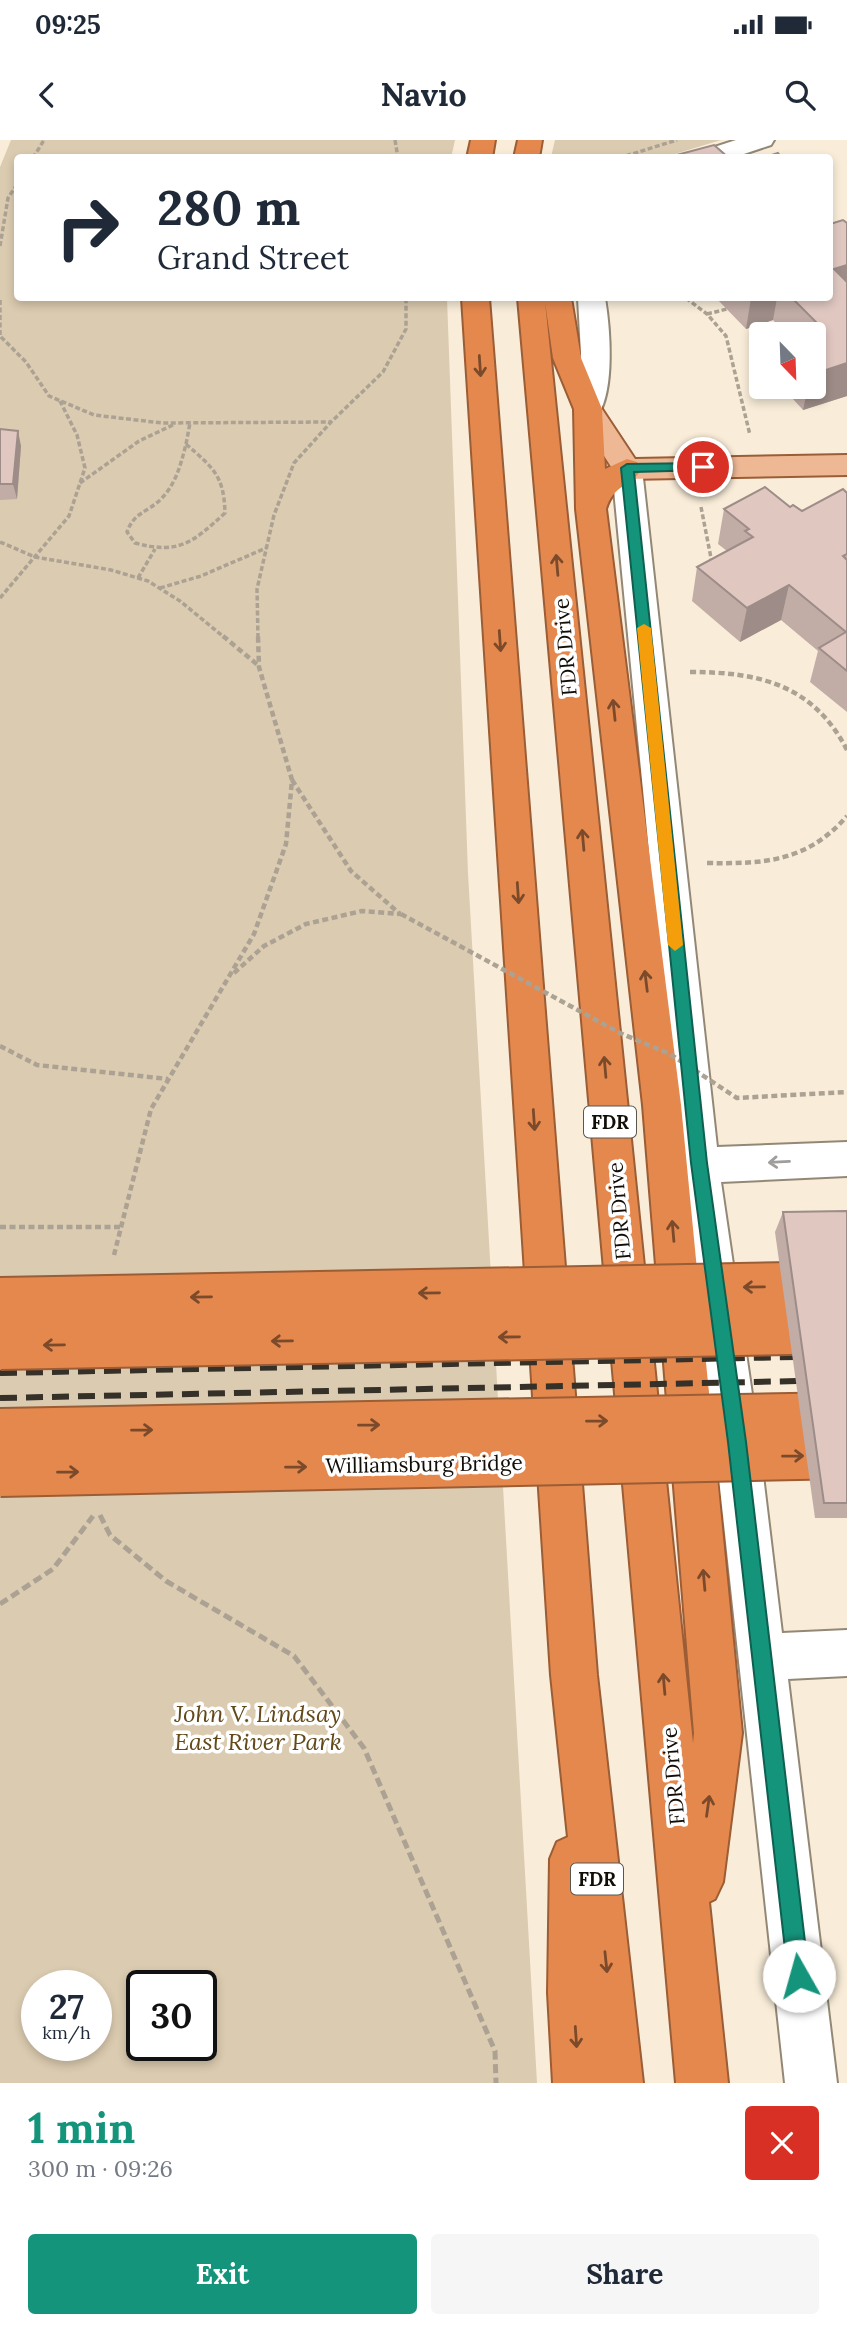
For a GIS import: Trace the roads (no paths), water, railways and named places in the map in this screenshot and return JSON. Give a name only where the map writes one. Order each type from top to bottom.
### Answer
[{"type":"highway","name":"FDR","points":[[475,301],[574,1675],[617,2083]]},
{"type":"highway","name":"FDR Drive","points":[[531,301],[702,2083]]},
{"type":"highway","points":[[558,301],[567,358],[589,409],[591,509],[662,1105],[718,1733],[689,1947]]},
{"type":"highway","points":[[591,509],[594,498],[606,482],[627,468]]},
{"type":"highway","points":[[0,1301],[847,1285]]},
{"type":"highway","points":[[0,1346],[847,1330]]},
{"type":"highway","name":"Williamsburg Bridge","points":[[0,1432],[847,1416]]},
{"type":"highway","name":"Williamsburg Bridge","points":[[0,1473],[847,1455]]},
{"type":"highway","points":[[574,1675],[573,1993],[579,2083]]},
{"type":"main road","points":[[589,409],[627,468],[847,465]]},
{"type":"street","points":[[718,154],[762,140]]},
{"type":"street","points":[[589,409],[598,344],[592,301]]},
{"type":"street","points":[[627,468],[699,1163],[737,1442],[811,2083]]},
{"type":"street","points":[[699,1163],[727,1165],[847,1159]]},
{"type":"street","points":[[761,1657],[847,1653]]},
{"type":"railway","points":[[0,1373],[847,1356]]},
{"type":"railway","points":[[0,1398],[847,1380]]},
{"type":"park label","name":"John V. Lindsay East River Park","points":[[258,1727]]}]
